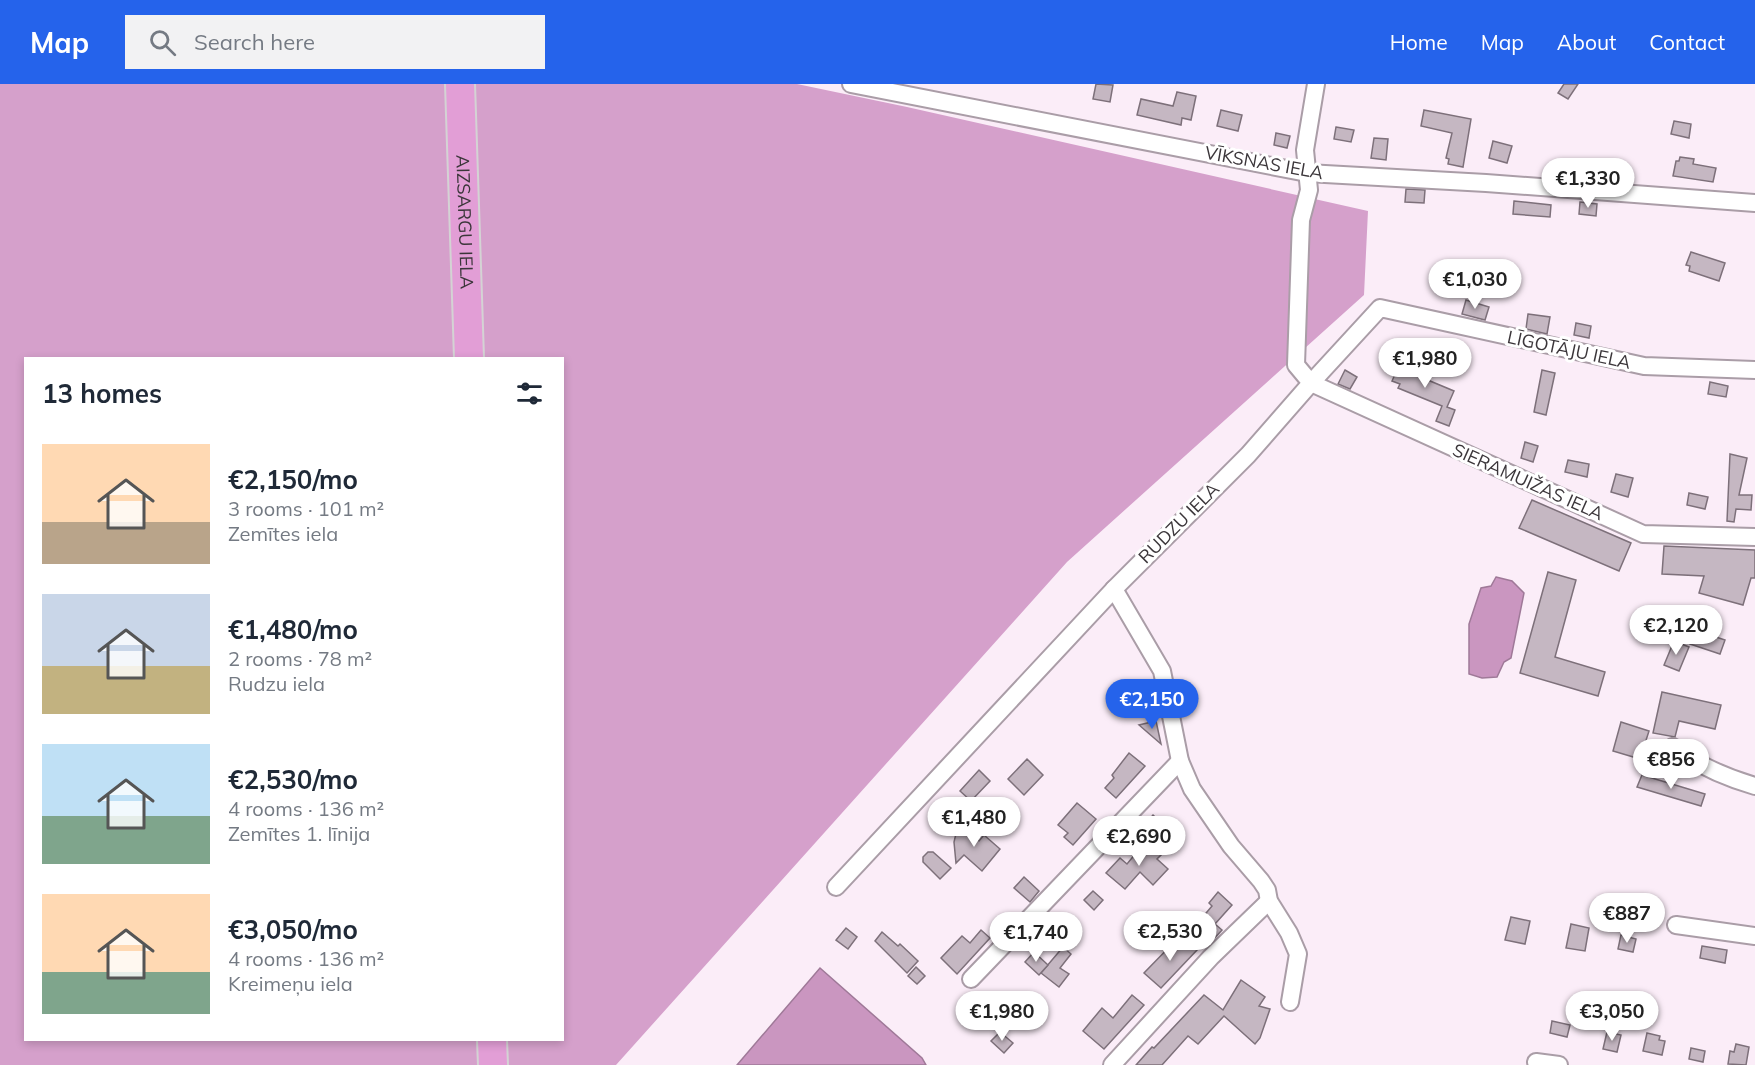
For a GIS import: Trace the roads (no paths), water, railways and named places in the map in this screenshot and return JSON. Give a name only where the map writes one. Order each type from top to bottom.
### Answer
[{"type":"highway","name":"AIZSARGU IELA","points":[[460,84],[469,357]]},
{"type":"highway","points":[[492,1041],[492,1065]]},
{"type":"street","name":"VĪKSNAS IELA","points":[[851,84],[1307,173],[1486,183],[1755,203]]},
{"type":"street","points":[[1311,383],[1296,365],[1301,220],[1309,190],[1305,150],[1316,84]]},
{"type":"street","name":"LĪGOTĀJU IELA","points":[[1311,383],[1380,309],[1644,366],[1755,370]]},
{"type":"street","name":"SIERAMUIŽAS IELA","points":[[1311,383],[1643,534],[1755,537]]},
{"type":"street","name":"RUDZU IELA","points":[[836,887],[1114,589],[1248,454],[1311,383]]},
{"type":"street","points":[[1114,589],[1161,671],[1180,761],[1192,789],[1231,846],[1261,880],[1267,890],[1269,901],[1298,954],[1290,1002]]},
{"type":"street","points":[[1673,747],[1692,761],[1713,772],[1755,786]]},
{"type":"street","points":[[971,979],[1180,761]]},
{"type":"street","points":[[1112,1065],[1211,957],[1269,901]]},
{"type":"street","points":[[1676,925],[1755,936]]},
{"type":"street","points":[[1536,1062],[1559,1065]]}]
